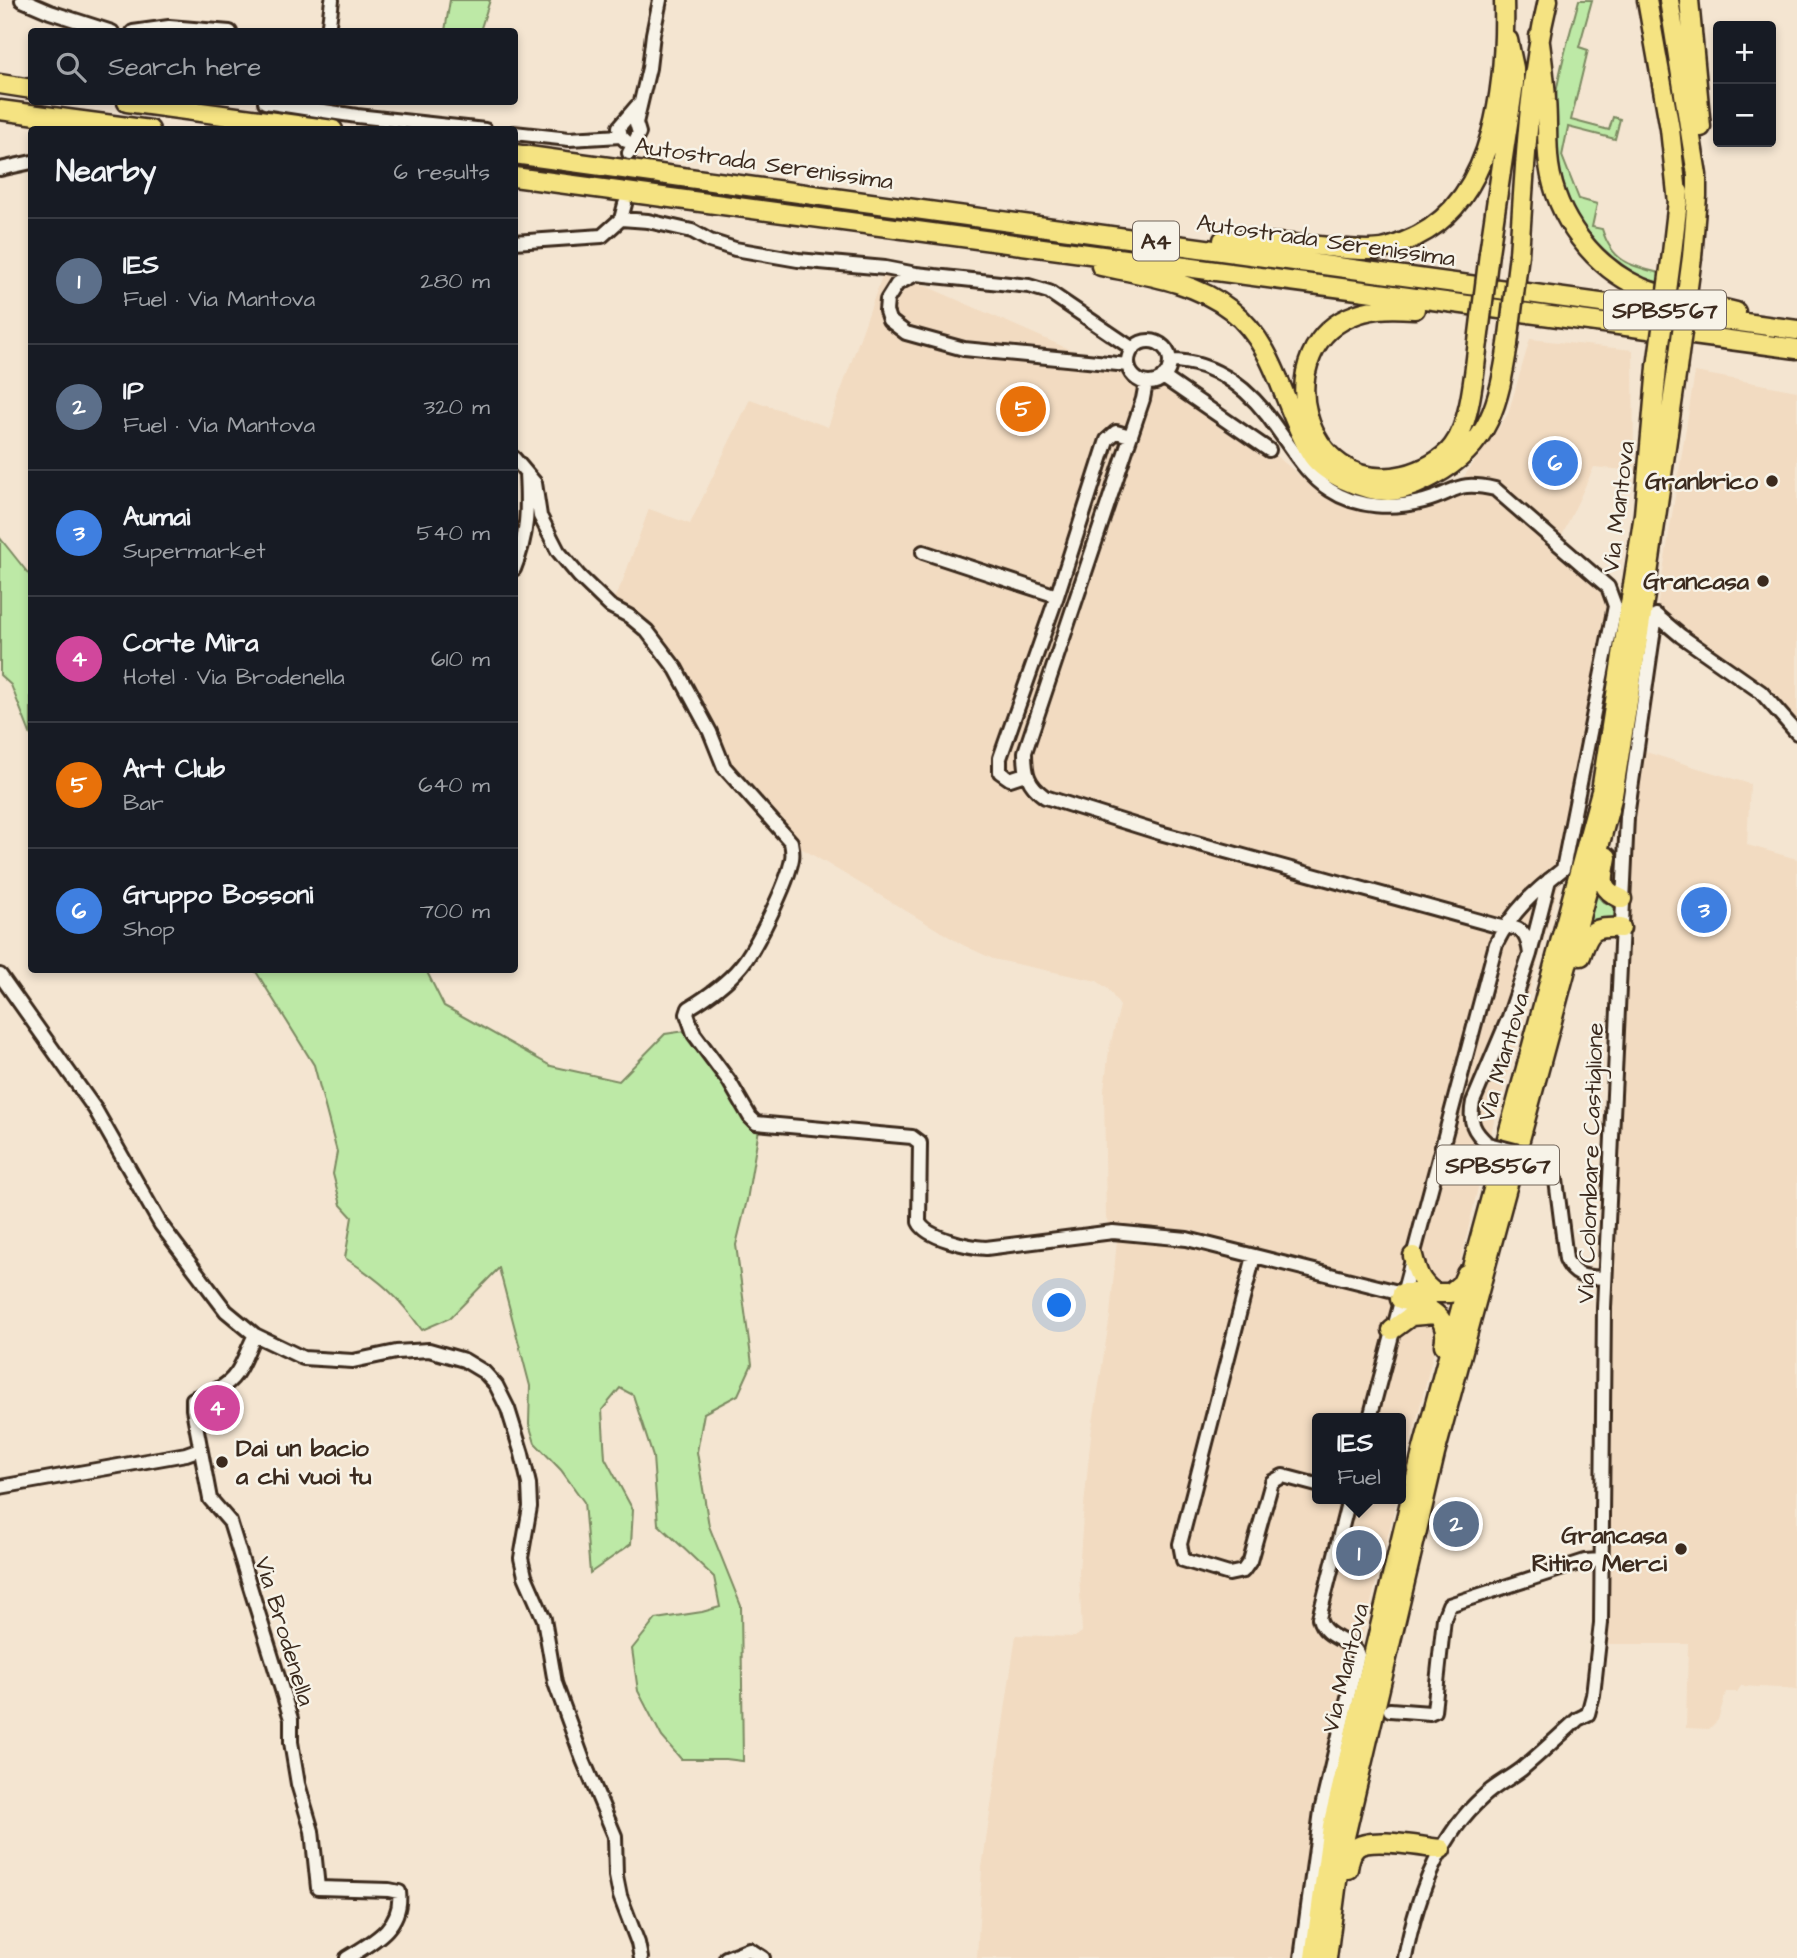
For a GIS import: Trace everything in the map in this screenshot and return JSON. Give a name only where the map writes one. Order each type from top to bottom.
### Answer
[{"type":"highway","points":[[1094,233],[1369,250],[1397,245],[1423,233],[1463,198],[1483,161],[1497,100],[1505,27],[1504,0]]},
{"type":"highway","points":[[964,236],[1158,278],[1212,297],[1247,324],[1259,341],[1269,357],[1311,455],[1333,474],[1359,486],[1390,491],[1417,484],[1449,468],[1483,435],[1502,385],[1519,254],[1531,85],[1548,0]]},
{"type":"highway","points":[[1647,0],[1670,129],[1678,203]]},
{"type":"highway","name":"SPBS567","points":[[1669,0],[1690,126],[1697,197]]},
{"type":"highway","points":[[1689,0],[1702,146],[1697,197]]},
{"type":"highway","points":[[1505,27],[1513,60],[1514,78],[1489,253],[1478,342],[1463,425],[1453,446],[1428,466],[1418,472],[1394,477],[1364,476],[1339,464],[1319,445],[1305,407],[1305,375],[1319,344],[1339,324],[1355,315],[1389,308],[1527,314]]},
{"type":"highway","points":[[1539,36],[1549,165],[1562,210],[1586,246],[1614,271],[1648,290],[1797,329]]},
{"type":"highway","name":"SPBS567","points":[[1678,66],[1682,156],[1678,203]]},
{"type":"highway","points":[[0,84],[28,88]]},
{"type":"highway","points":[[149,105],[304,126]]},
{"type":"highway","points":[[0,110],[120,126]]},
{"type":"highway","name":"Autostrada Serenissima","points":[[518,155],[1797,329]]},
{"type":"highway","name":"Autostrada Serenissima","points":[[518,178],[1797,349]]},
{"type":"highway","name":"Via Mantova","points":[[1329,1949],[1340,1858],[1438,1441],[1525,1116],[1557,1010],[1613,795],[1677,369],[1697,197]]},
{"type":"highway","name":"Via Mantova","points":[[1314,1958],[1332,1826],[1422,1452],[1601,791],[1644,514],[1657,368],[1678,203]]},
{"type":"highway","points":[[1613,795],[1604,886],[1608,892],[1622,899]]},
{"type":"highway","points":[[1557,1010],[1587,938],[1594,930],[1602,927],[1621,928]]},
{"type":"highway","points":[[1413,1256],[1418,1275],[1425,1286],[1442,1294],[1454,1290],[1462,1283],[1471,1265]]},
{"type":"highway","points":[[1401,1296],[1434,1292]]},
{"type":"highway","points":[[1401,1296],[1435,1314],[1446,1325],[1447,1334],[1440,1368],[1442,1378]]},
{"type":"highway","points":[[1392,1331],[1411,1316],[1435,1314]]},
{"type":"highway","points":[[1355,1792],[1354,1826],[1364,1838],[1374,1842],[1441,1849]]},
{"type":"highway","points":[[1329,1949],[1353,1851],[1359,1846],[1374,1842]]},
{"type":"street","points":[[22,0],[100,28]]},
{"type":"street","points":[[328,28],[332,0]]},
{"type":"street","points":[[518,133],[569,139],[600,137],[627,131],[649,68],[660,0]]},
{"type":"street","points":[[162,28],[181,28]]},
{"type":"street","points":[[285,105],[448,126]]},
{"type":"street","points":[[0,169],[28,163]]},
{"type":"street","points":[[518,242],[602,236],[621,219],[625,204]]},
{"type":"street","points":[[621,219],[648,221],[692,231],[710,241],[798,260],[1029,286],[1049,292],[1133,349]]},
{"type":"street","points":[[916,274],[897,284],[887,300],[886,312],[889,320],[906,333],[964,349],[1128,365]]},
{"type":"street","points":[[1144,342],[1158,344],[1164,348],[1170,361],[1163,377],[1158,381],[1146,383],[1134,377],[1128,365],[1133,349],[1144,342]]},
{"type":"street","points":[[1170,361],[1189,361],[1205,366],[1236,384],[1267,414],[1309,473],[1332,491],[1363,504],[1394,507],[1425,501],[1456,487],[1473,484],[1495,489],[1608,587],[1615,606],[1563,869],[1533,893],[1505,928],[1496,944],[1371,1413]]},
{"type":"street","points":[[1163,377],[1269,450]]},
{"type":"street","points":[[1146,383],[1026,752],[1025,774],[1032,788],[1045,797],[1160,833],[1505,928],[1518,928],[1526,935],[1530,954]]},
{"type":"street","points":[[1025,774],[1010,779],[1000,772],[1000,758],[1057,596],[1107,440],[1116,432],[1130,436]]},
{"type":"street","points":[[518,462],[535,483],[540,516],[558,551],[610,606],[648,631],[676,669],[710,732],[724,767],[791,842],[793,857],[787,875],[751,954],[711,995],[689,1008],[687,1014],[694,1034],[756,1123],[912,1137],[918,1140],[917,1216],[922,1229],[970,1247],[986,1248],[1112,1232],[1187,1239],[1401,1296]]},
{"type":"street","points":[[518,556],[526,531],[528,512],[526,470]]},
{"type":"street","points":[[923,552],[1057,596]]},
{"type":"street","name":"Via Colombare Castiglione","points":[[1441,1849],[1483,1796],[1521,1769],[1578,1719],[1588,1714],[1600,1644],[1605,1278],[1626,817],[1656,615],[1681,636],[1761,692],[1797,733]]},
{"type":"street","points":[[1549,880],[1530,954],[1509,1017],[1473,1102],[1470,1117],[1477,1134],[1488,1144],[1534,1156],[1552,1169],[1569,1266],[1582,1276],[1605,1278]]},
{"type":"street","points":[[1533,893],[1539,906],[1539,919]]},
{"type":"street","points":[[0,975],[95,1109],[161,1225],[226,1311],[255,1335],[303,1358],[323,1361],[353,1361],[414,1351],[443,1352],[484,1372],[496,1385],[508,1409],[529,1484],[530,1507],[522,1558],[525,1576],[544,1619],[555,1684],[615,1836],[618,1886],[641,1958]]},
{"type":"street","points":[[1254,1256],[1180,1544],[1183,1560],[1229,1574],[1243,1571],[1250,1561],[1272,1482],[1283,1476],[1312,1484]]},
{"type":"street","name":"Via Brodenella","points":[[255,1335],[240,1369],[231,1381],[193,1399],[193,1409],[210,1499],[230,1522],[291,1719],[291,1742],[298,1784],[312,1831],[318,1888],[399,1892],[401,1906],[394,1923],[379,1938],[347,1958]]},
{"type":"street","points":[[0,1487],[186,1454],[200,1449]]},
{"type":"street","points":[[1301,1958],[1321,1811],[1358,1655],[1354,1648],[1323,1628],[1319,1618],[1348,1504]]},
{"type":"street","points":[[1390,1710],[1434,1711],[1444,1618],[1449,1605],[1585,1561],[1601,1560]]},
{"type":"street","points":[[1405,1958],[1418,1906],[1441,1849]]},
{"type":"street","points":[[726,1958],[749,1949],[763,1958]]},
{"type":"shaded area","points":[[885,268],[1123,373],[1191,385],[1320,492],[1372,515],[1413,511],[1449,498],[1508,414],[1530,339],[1633,350],[1634,471],[1594,467],[1562,536],[1608,587],[1615,606],[1563,869],[1488,1144],[1454,1290],[1442,1319],[1406,1462],[1406,1413],[1312,1413],[1312,1504],[1396,1504],[1343,1714],[1301,1958],[977,1958],[982,1868],[1016,1635],[1075,1637],[1082,1632],[1079,1572],[1083,1516],[1091,1435],[1110,1316],[1117,1240],[1106,1218],[1104,1090],[1109,1050],[1120,1006],[1108,989],[1097,981],[993,959],[963,945],[791,842],[724,767],[661,648],[610,606],[622,583],[649,509],[690,524],[750,399],[828,427]]},
{"type":"shaded area","points":[[1695,372],[1797,391],[1797,726],[1761,692],[1656,615]]},
{"type":"shaded area","points":[[1636,749],[1750,784],[1747,845],[1797,859],[1797,1689],[1741,1686],[1737,1692],[1726,1692],[1718,1720],[1709,1729],[1686,1728],[1688,1644],[1600,1644],[1601,1489]]},
{"type":"green space","points":[[450,0],[490,0],[481,28],[445,28]]},
{"type":"green space","points":[[1579,0],[1592,0],[1579,47],[1588,50],[1571,120],[1609,130],[1613,117],[1620,119],[1615,139],[1568,127],[1562,156],[1579,199],[1597,204],[1592,227],[1602,229],[1611,248],[1623,260],[1639,268],[1660,273],[1658,286],[1614,259],[1597,242],[1582,225],[1563,183],[1558,158],[1556,93]]},
{"type":"green space","points":[[0,538],[28,573],[28,728],[11,685],[0,675]]},
{"type":"green space","points":[[1596,894],[1602,901],[1617,908],[1617,917],[1589,924]]},
{"type":"green space","points":[[257,973],[428,973],[444,1006],[551,1066],[619,1081],[665,1034],[699,1029],[760,1123],[747,1200],[736,1245],[752,1364],[738,1395],[704,1413],[697,1452],[709,1526],[741,1606],[743,1761],[681,1759],[662,1737],[638,1691],[632,1649],[656,1619],[720,1607],[714,1577],[658,1524],[653,1457],[633,1395],[620,1388],[602,1410],[605,1458],[633,1510],[631,1544],[590,1573],[584,1502],[561,1470],[535,1443],[529,1424],[530,1386],[499,1268],[450,1318],[422,1330],[388,1290],[345,1258],[352,1217],[341,1205],[333,1174],[337,1152],[314,1065]]},
{"type":"place","name":"Art Club","points":[[1023,409]]},
{"type":"place","name":"Gruppo Bossoni","points":[[1555,463]]},
{"type":"place","name":"Granbrico","points":[[1772,481]]},
{"type":"place","name":"Grancasa","points":[[1763,581]]},
{"type":"place","name":"Aumai","points":[[1704,910]]},
{"type":"place","name":"Corte Mira","points":[[217,1408]]},
{"type":"place","name":"Dai un bacio a chi vuoi tu","points":[[222,1462]]},
{"type":"place","name":"IP","points":[[1456,1524]]},
{"type":"place","name":"Grancasa Ritiro Merci","points":[[1681,1549]]},
{"type":"place","name":"IES","points":[[1359,1553]]}]
